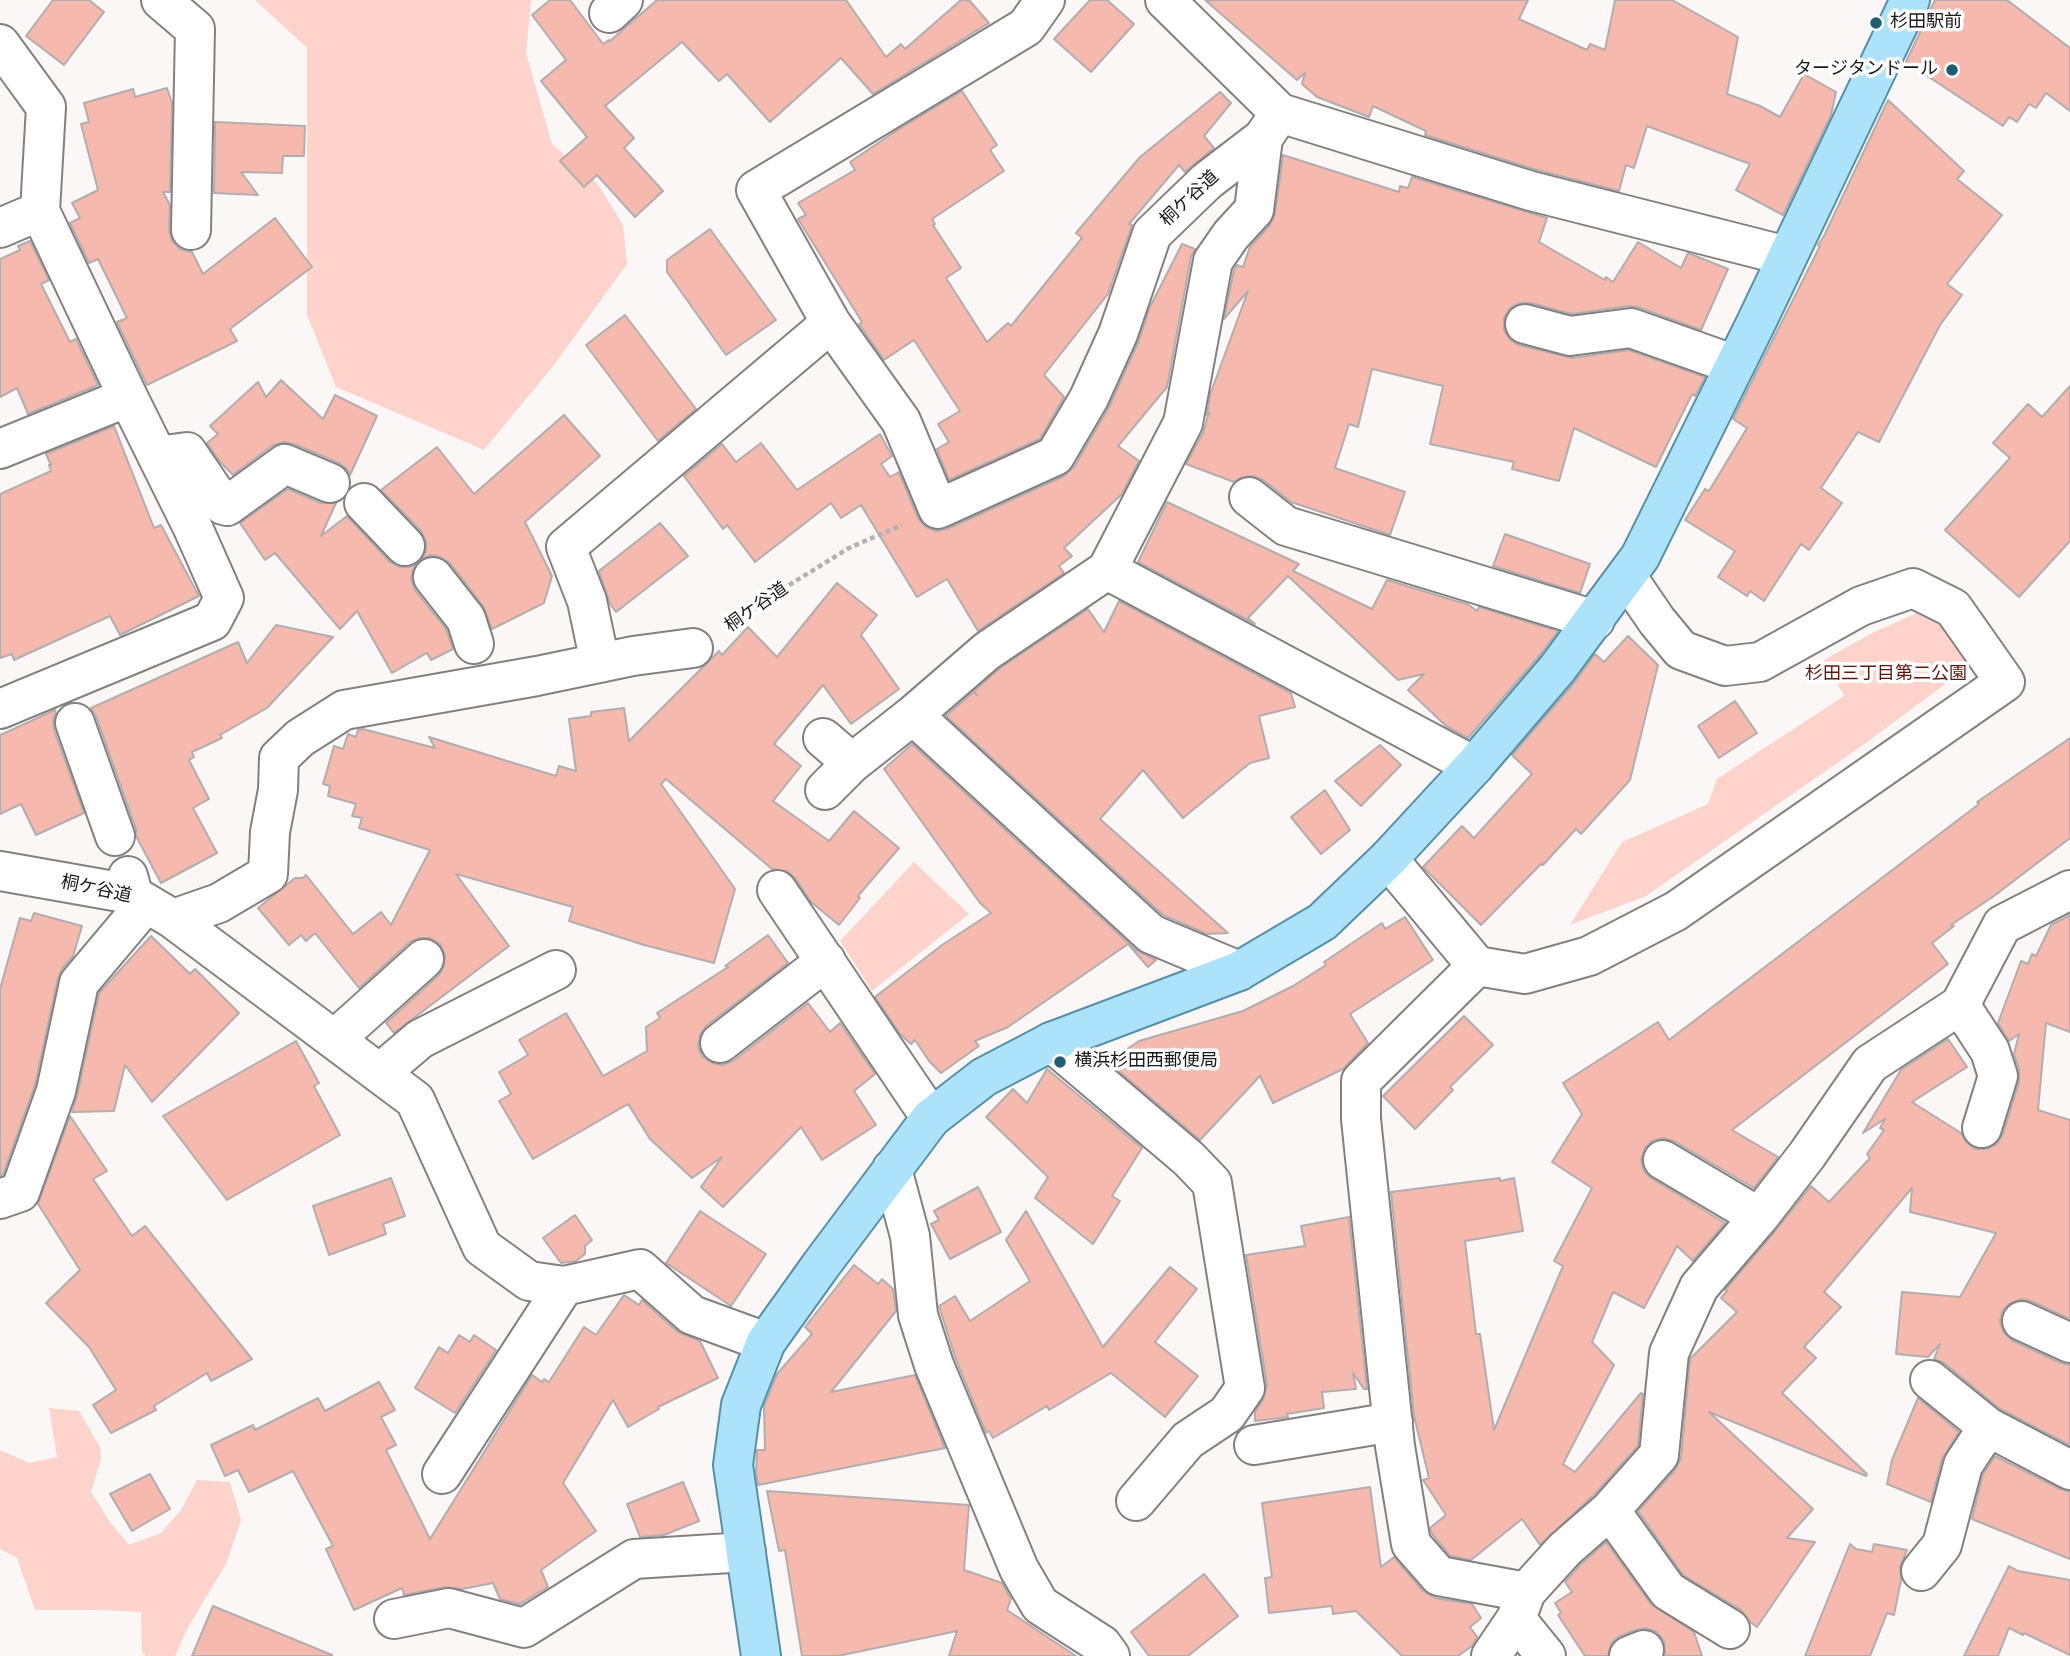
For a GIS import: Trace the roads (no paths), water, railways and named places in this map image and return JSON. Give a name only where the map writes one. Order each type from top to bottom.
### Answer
[{"type":"main road","points":[[761,1656],[733,1465],[741,1405],[766,1342],[931,1118],[984,1077],[1051,1042],[1239,971],[1322,922],[1388,859],[1474,766],[1557,669],[1640,558],[1910,0]]},
{"type":"street","points":[[161,0],[195,29],[191,230]]},
{"type":"street","points":[[600,663],[587,601],[566,547],[831,323],[756,190],[1026,27],[1045,0]]},
{"type":"street","points":[[1165,0],[1271,125],[1787,256]]},
{"type":"street","points":[[0,44],[46,107],[40,211],[224,598],[212,621],[0,709]]},
{"type":"street","points":[[825,790],[852,763],[987,651],[1107,570],[1183,423],[1213,261],[1231,235],[1254,210],[1271,125]]},
{"type":"street","name":"桐ケ谷道","points":[[831,323],[901,421],[938,509],[1055,456],[1088,398],[1118,334],[1152,233],[1271,125]]},
{"type":"street","points":[[0,228],[40,211]]},
{"type":"street","points":[[1525,324],[1570,336],[1631,328],[1735,365]]},
{"type":"street","points":[[0,449],[128,397]]},
{"type":"street","points":[[157,456],[187,452],[223,505],[227,506],[285,464],[330,483]]},
{"type":"street","points":[[1249,496],[1286,526],[1594,620]]},
{"type":"street","points":[[364,503],[405,546]]},
{"type":"street","points":[[1107,570],[1474,766]]},
{"type":"street","points":[[433,577],[466,619],[481,664]]},
{"type":"street","points":[[1388,859],[1477,966],[1525,974],[1589,956],[1676,911],[2005,682],[1953,608],[1913,589],[1861,606],[1760,662],[1725,666],[1681,650],[1627,577]]},
{"type":"street","points":[[173,919],[219,903],[268,874],[279,758],[300,738],[344,710],[481,664],[600,663],[693,648]]},
{"type":"street","points":[[913,715],[1151,934],[1239,971]]},
{"type":"street","points":[[75,723],[115,836]]},
{"type":"street","points":[[823,738],[852,763]]},
{"type":"street","name":"桐ケ谷道","points":[[0,871],[130,885],[415,1100],[482,1247],[528,1281],[564,1286]]},
{"type":"street","points":[[0,1199],[20,1192],[56,1091],[79,983],[138,914],[130,885]]},
{"type":"street","points":[[778,890],[931,1118]]},
{"type":"street","points":[[1491,1656],[1521,1605],[1565,1549],[1610,1510],[1659,1455],[1669,1353],[1699,1287],[1759,1217],[1807,1155],[1870,1064],[1960,1005],[2002,925],[2070,890]]},
{"type":"street","points":[[335,1039],[424,959]]},
{"type":"street","points":[[720,1043],[825,961]]},
{"type":"street","points":[[1477,966],[1361,1081],[1361,1119],[1395,1446],[1410,1544],[1439,1576],[1521,1605],[1546,1656]]},
{"type":"street","points":[[385,1076],[393,1062],[420,1039],[556,970]]},
{"type":"street","points":[[1960,1005],[1990,1051],[1998,1076],[1982,1128]]},
{"type":"street","points":[[1051,1042],[1189,1159],[1212,1183],[1245,1388],[1227,1414],[1188,1440],[1136,1501]]},
{"type":"street","points":[[1663,1160],[1759,1217]]},
{"type":"street","points":[[892,1169],[910,1236],[918,1315],[934,1365],[1019,1569],[1040,1605],[1102,1645],[1110,1656]]},
{"type":"street","points":[[442,1474],[564,1286],[640,1269],[692,1315],[766,1342]]},
{"type":"street","points":[[2022,1321],[2070,1343]]},
{"type":"street","points":[[1930,1380],[1988,1427],[2070,1470]]},
{"type":"street","points":[[1254,1445],[1393,1422]]},
{"type":"street","points":[[1921,1571],[1942,1545],[1963,1465],[1988,1427]]},
{"type":"street","points":[[1610,1510],[1668,1591],[1730,1629]]},
{"type":"street","points":[[394,1619],[449,1608],[524,1628],[634,1559],[746,1552]]},
{"type":"place","name":"杉田駅前","points":[[1876,23]]},
{"type":"place","name":"タージタンドール","points":[[1952,70]]},
{"type":"place","name":"横浜杉田西郵便局","points":[[1060,1062]]},
{"type":"park label","name":"杉田三丁目第二公園","points":[[1886,675]]}]
